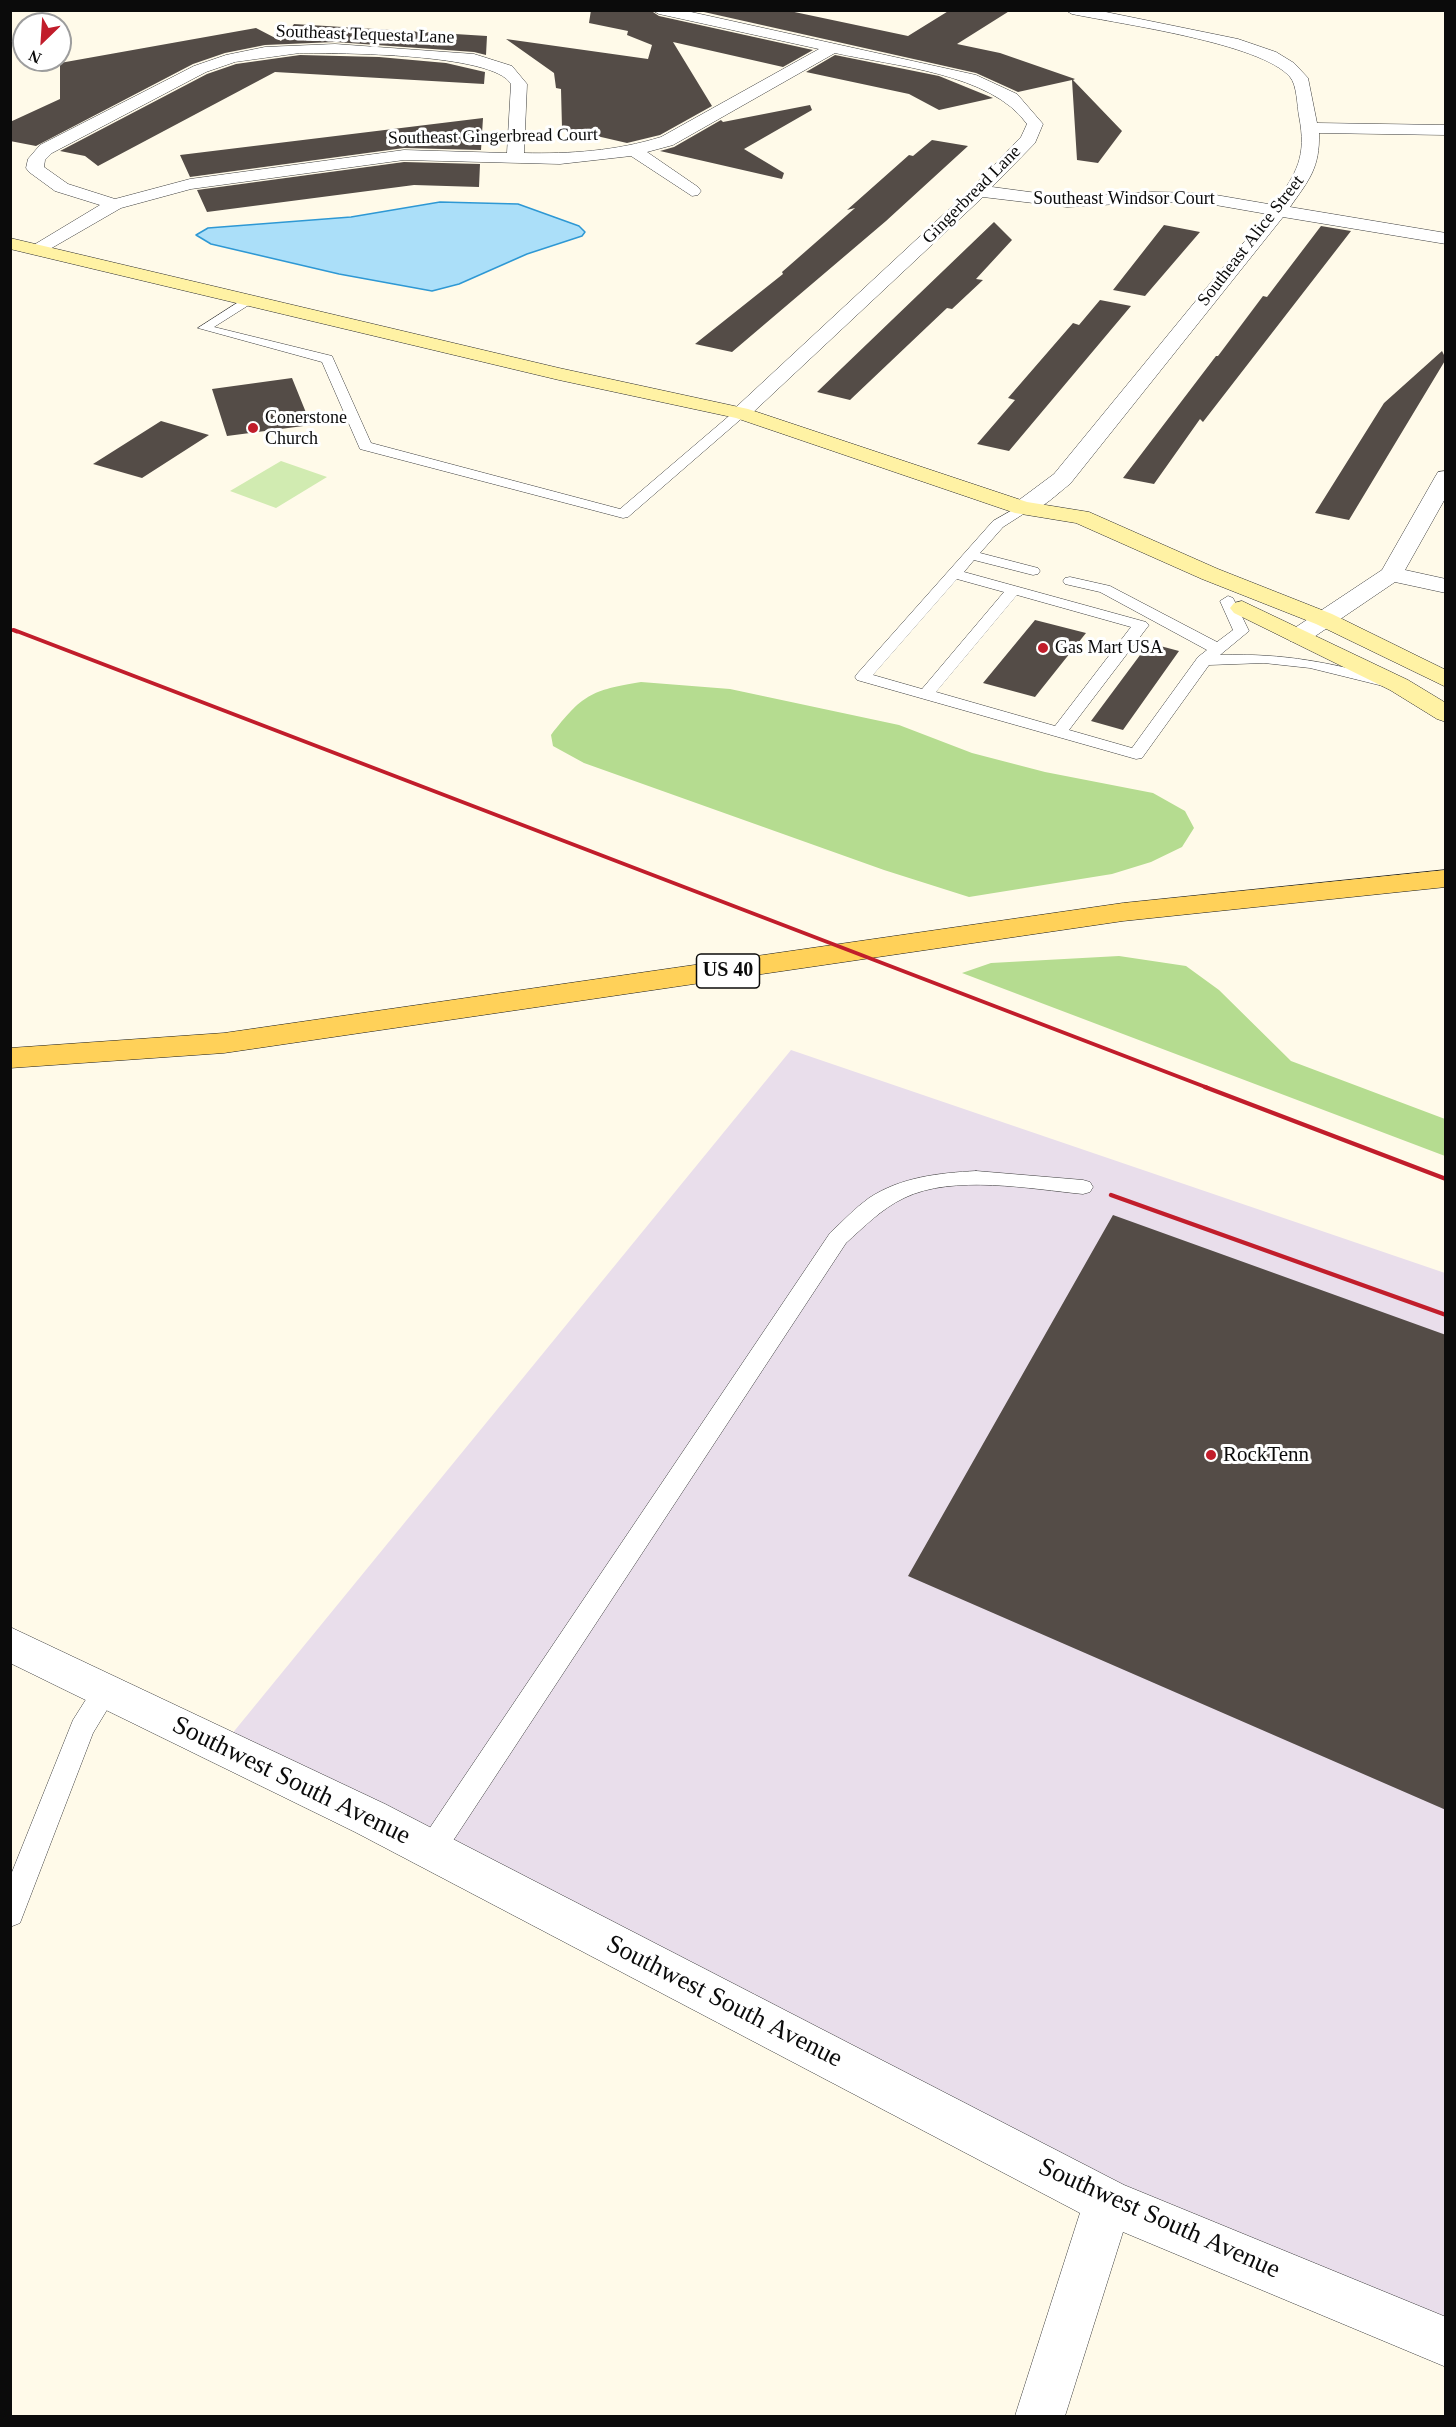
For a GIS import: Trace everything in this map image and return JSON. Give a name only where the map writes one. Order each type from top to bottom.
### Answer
[{"type":"main road","points":[[10,243],[559,374],[741,413],[1023,508],[1081,517],[1210,574],[1323,619],[1446,680]]},
{"type":"main road","points":[[1023,508],[1056,530],[1228,601],[1399,685],[1446,714]]},
{"type":"main road","name":"US 40","points":[[10,1058],[224,1043],[1123,912],[1444,878]]},
{"type":"street","name":"Gingerbread Lane","points":[[659,10],[989,84],[1015,98],[1035,124],[1029,140],[979,191],[741,413]]},
{"type":"street","name":"Southeast Alice Street","points":[[1023,508],[1062,479],[1280,209],[1306,172],[1311,153],[1310,128],[1300,78],[1288,66],[1271,55],[1153,20],[1072,10]]},
{"type":"street","name":"Southeast Tequesta Lane","points":[[115,204],[72,192],[46,181],[35,168],[37,159],[46,149],[200,69],[226,58],[258,51],[296,48],[450,57],[474,59],[503,67],[516,76],[519,84],[515,157]]},
{"type":"street","name":"Southeast Gingerbread Court","points":[[36,249],[115,204],[190,184],[404,155],[560,159],[634,151],[667,141],[833,48]]},
{"type":"street","points":[[1310,128],[1446,130]]},
{"type":"street","points":[[634,151],[692,191]]},
{"type":"street","name":"Southeast Windsor Court","points":[[979,191],[1033,200],[1067,202],[1152,197],[1204,198],[1280,209],[1446,239]]},
{"type":"street","points":[[1299,636],[1391,574],[1446,477]]},
{"type":"street","points":[[1391,574],[1446,586]]},
{"type":"street","name":"Southwest South Avenue","points":[[10,1644],[431,1850],[1108,2202],[1446,2343]]},
{"type":"street","points":[[1040,2416],[1108,2202]]},
{"type":"lane","points":[[248,300],[204,328],[327,359],[364,446],[623,514],[741,413]]},
{"type":"lane","points":[[1023,508],[998,524],[863,677],[1136,754],[1204,660],[1241,631],[1228,601]]},
{"type":"lane","points":[[970,555],[1033,571]]},
{"type":"lane","points":[[956,574],[1141,625]]},
{"type":"lane","points":[[1070,581],[1106,590],[1218,649]]},
{"type":"lane","points":[[925,695],[1014,589]]},
{"type":"lane","points":[[1059,733],[1141,625],[1155,616]]},
{"type":"lane","points":[[1204,660],[1264,658],[1310,663],[1399,685]]},
{"type":"lane","points":[[431,1850],[838,1238],[878,1203],[929,1180],[991,1178],[1083,1187]]},
{"type":"lane","points":[[10,1914],[82,1728],[106,1690]]},
{"type":"shaded area","points":[[791,1050],[1445,1273],[1445,2342],[222,1746]]},
{"type":"green space","points":[[281,461],[327,477],[276,508],[230,491]]},
{"type":"green space","points":[[641,682],[730,689],[899,725],[972,753],[1045,772],[1153,793],[1185,811],[1194,828],[1182,847],[1151,862],[1112,874],[969,897],[884,870],[584,763],[553,746],[551,735],[571,711],[589,696],[610,688]]},
{"type":"green space","points":[[1119,956],[1186,966],[1219,990],[1291,1061],[1445,1119],[1445,1156],[962,973],[991,963]]},
{"type":"water","points":[[440,202],[518,204],[579,226],[585,232],[582,236],[527,254],[459,284],[432,291],[339,274],[211,244],[196,235],[208,228],[351,217]]},
{"type":"building","points":[[591,10],[650,10],[659,16],[813,50],[783,67],[673,42],[712,106],[660,135],[627,143],[562,128],[561,89],[556,88],[554,73],[506,39],[648,59],[652,45],[627,35],[628,31],[589,23]]},
{"type":"building","points":[[695,10],[785,10],[908,36],[950,10],[1011,10],[957,44],[1000,53],[1075,79],[1073,80],[1122,131],[1098,163],[1077,160],[1072,80],[1018,92],[976,73]]},
{"type":"building","points":[[294,24],[487,36],[486,55],[474,52],[335,42],[265,45],[225,53],[193,64],[36,146],[10,141],[10,122],[60,99],[60,72],[72,72],[72,61],[256,28],[281,41]]},
{"type":"building","points":[[300,55],[379,57],[446,63],[485,72],[484,84],[275,72],[98,166],[85,156],[60,151],[207,74],[236,64]]},
{"type":"building","points":[[835,55],[939,76],[993,98],[939,110],[909,94],[806,72]]},
{"type":"building","points":[[810,105],[812,110],[744,149],[784,173],[782,179],[660,151],[674,147],[721,120],[723,122]]},
{"type":"building","points":[[483,118],[481,150],[404,148],[190,177],[180,155]]},
{"type":"building","points":[[932,140],[968,146],[886,221],[732,352],[695,344],[783,274],[782,272],[855,208],[847,210],[909,155],[913,156]]},
{"type":"building","points":[[404,162],[480,164],[479,187],[414,185],[207,212],[197,190]]},
{"type":"building","points":[[994,222],[1012,240],[976,279],[983,280],[952,309],[947,308],[850,400],[817,392]]},
{"type":"building","points":[[1164,225],[1200,232],[1145,296],[1113,290]]},
{"type":"building","points":[[1321,226],[1351,231],[1203,422],[1200,419],[1154,484],[1123,478],[1263,296],[1267,297]]},
{"type":"building","points":[[1100,300],[1131,306],[1009,451],[977,444],[1015,400],[1008,398],[1073,323],[1079,325]]},
{"type":"building","points":[[1442,351],[1446,359],[1349,520],[1315,513],[1384,403]]},
{"type":"building","points":[[292,378],[311,425],[227,436],[212,389]]},
{"type":"building","points":[[161,421],[209,435],[142,478],[93,464]]},
{"type":"building","name":"Gas Mart USA","points":[[1035,620],[1086,633],[1035,697],[983,683]]},
{"type":"building","points":[[1149,643],[1179,651],[1123,730],[1091,721]]},
{"type":"building","name":"RockTenn","points":[[1113,1215],[1446,1335],[1446,1810],[908,1576]]},
{"type":"railway","points":[[10,629],[17,632]]},
{"type":"railway","points":[[14,630],[1208,1088]]},
{"type":"railway","points":[[1205,1087],[1446,1179]]},
{"type":"railway","points":[[1111,1195],[1446,1315]]},
{"type":"place","name":"Conerstone Church","points":[[253,428]]},
{"type":"place","name":"Gas Mart USA","points":[[1043,648]]},
{"type":"place","name":"RockTenn","points":[[1211,1455]]}]
